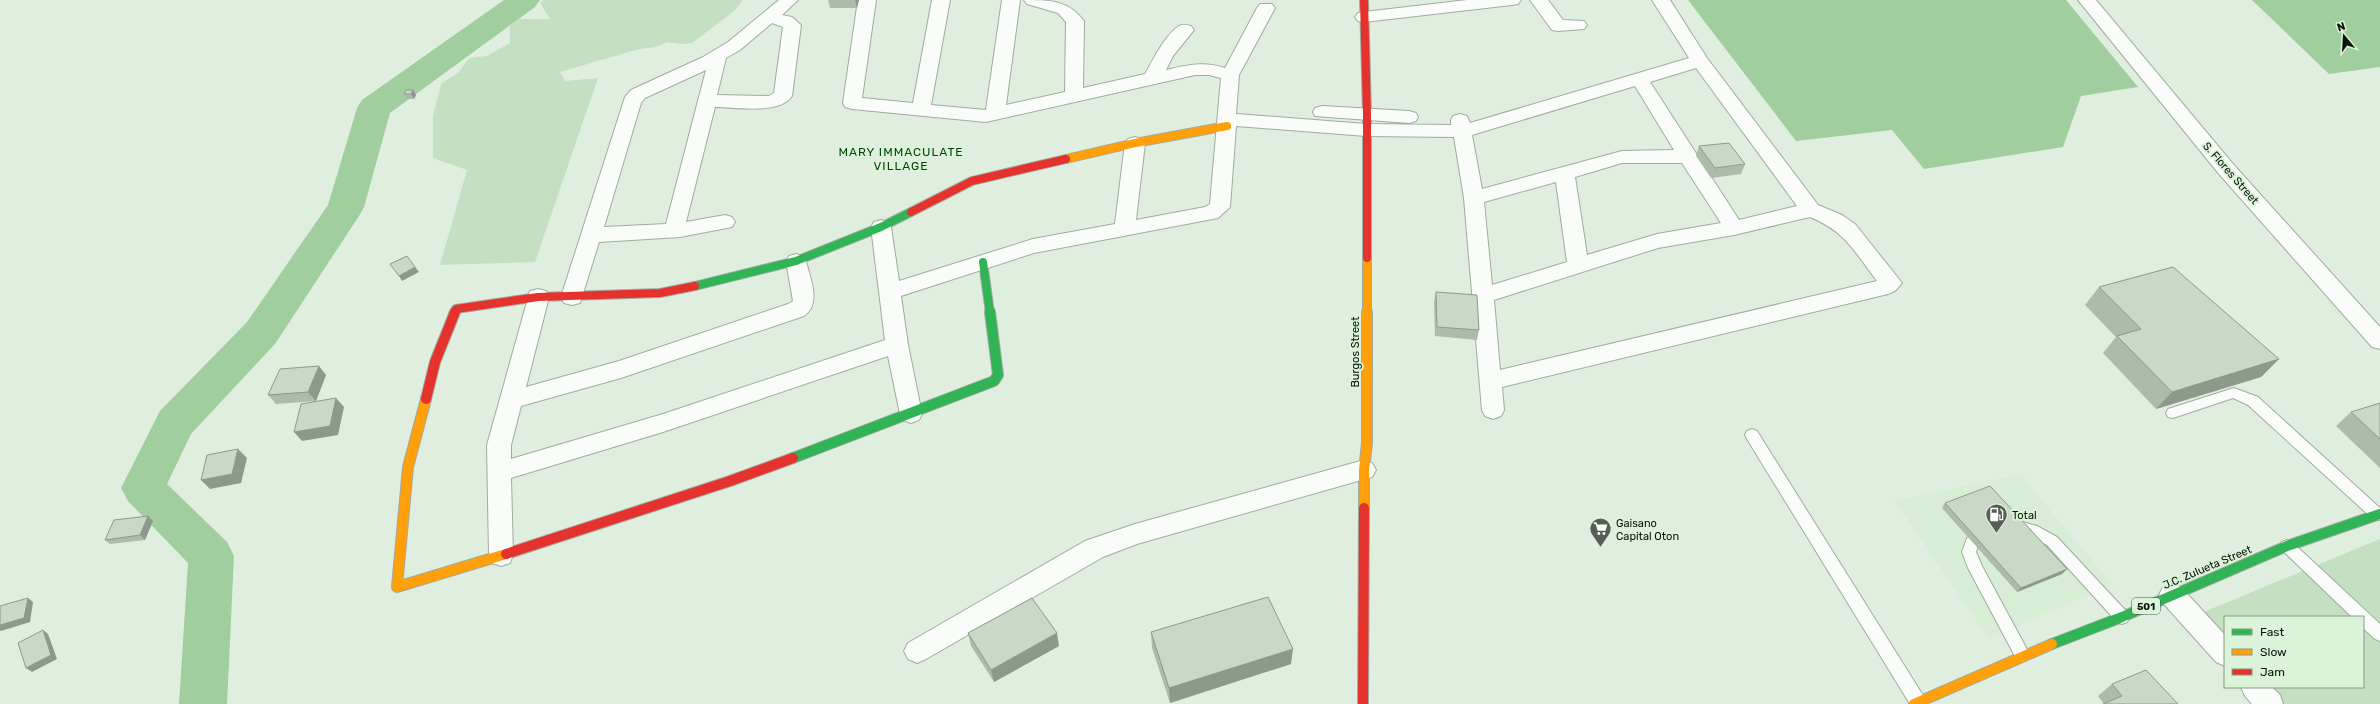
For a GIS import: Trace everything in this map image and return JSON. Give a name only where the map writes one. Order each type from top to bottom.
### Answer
[{"type":"street","points":[[572,296],[632,101],[643,91],[718,56],[734,46],[788,0]]},
{"type":"street","points":[[867,0],[852,103],[986,116],[1194,70],[1210,69],[1230,75]]},
{"type":"street","points":[[921,109],[941,0]]},
{"type":"street","points":[[996,114],[1011,0]]},
{"type":"street","points":[[1033,0],[1064,9],[1075,21],[1074,96]]},
{"type":"street","points":[[1364,8],[1512,0]]},
{"type":"street","points":[[1539,0],[1558,26],[1578,25]]},
{"type":"street","points":[[1489,381],[1888,286],[1891,283],[1888,276],[1848,229],[1811,210],[1700,61],[1661,0]]},
{"type":"street","name":"S. Flores Street","points":[[2087,0],[2226,169],[2380,341]]},
{"type":"street","points":[[891,291],[1033,246],[1211,213],[1220,207],[1230,75],[1266,8]]},
{"type":"street","name":"Burgos Street","points":[[1363,704],[1364,470],[1368,443],[1367,122],[1364,8]]},
{"type":"street","points":[[707,101],[772,102],[783,96],[792,25],[786,21],[769,17]]},
{"type":"street","points":[[1152,79],[1164,54],[1185,30]]},
{"type":"street","points":[[674,230],[688,184],[718,56]]},
{"type":"street","points":[[983,262],[998,375],[994,381],[911,414],[730,481],[397,587],[408,467],[435,362],[456,309],[538,297],[660,293],[796,261],[881,227],[972,181],[1135,143],[1227,117],[1468,125],[1501,120],[1700,61]]},
{"type":"street","points":[[1639,79],[1734,228]]},
{"type":"street","points":[[1468,125],[1489,381],[1493,410]]},
{"type":"street","points":[[1125,228],[1135,143]]},
{"type":"street","points":[[1474,198],[1622,156],[1689,156]]},
{"type":"street","points":[[1565,173],[1578,266]]},
{"type":"street","points":[[1482,296],[1657,241],[1734,228],[1811,210]]},
{"type":"street","points":[[592,235],[674,230],[725,222]]},
{"type":"street","points":[[881,227],[891,291],[897,345],[911,414]]},
{"type":"street","points":[[512,399],[621,369],[796,310],[802,306],[804,301],[796,261]]},
{"type":"street","points":[[501,555],[499,445],[538,297]]},
{"type":"street","points":[[499,472],[663,423],[897,345]]},
{"type":"street","points":[[917,651],[1094,549],[1135,534],[1266,496],[1364,470]]},
{"type":"street","name":"J.C. Zulueta Street","points":[[1930,701],[2022,655],[2122,617],[2287,546],[2379,514]]},
{"type":"street","points":[[2172,595],[2224,653]]},
{"type":"street","points":[[2255,688],[2270,704]]},
{"type":"lane","points":[[2173,414],[2234,393],[2244,396],[2253,401],[2379,514]]},
{"type":"lane","points":[[1752,435],[1930,701]]},
{"type":"lane","points":[[2019,527],[2032,530],[2052,541],[2122,617]]},
{"type":"lane","points":[[1972,542],[1969,552],[1975,568],[2022,655]]},
{"type":"lane","points":[[2287,546],[2362,616]]},
{"type":"lane","points":[[2364,618],[2380,634]]},
{"type":"shaded area","points":[[543,0],[743,0],[733,12],[692,43],[683,44],[667,42],[656,47],[639,49],[560,72],[565,81],[598,78],[535,262],[440,265],[467,170],[433,158],[433,116],[441,84],[459,72],[469,58],[487,56],[510,43],[510,26],[519,19],[550,19],[540,3]]},
{"type":"shaded area","points":[[1688,0],[2066,0],[2138,87],[2081,96],[2063,147],[1924,169],[1892,130],[1796,141]]},
{"type":"shaded area","points":[[2252,0],[2380,0],[2380,67],[2329,74]]},
{"type":"shaded area","points":[[2020,474],[2113,585],[1988,638],[1895,501]]},
{"type":"shaded area","points":[[2380,539],[2380,704],[2282,704],[2268,688],[2364,688],[2364,616],[2224,616],[2224,641],[2199,614]]},
{"type":"building","points":[[406,90],[413,90],[411,94],[404,94]]},
{"type":"building","points":[[1729,143],[1745,164],[1715,168],[1699,146]]},
{"type":"building","points":[[407,256],[415,267],[399,276],[390,264]]},
{"type":"building","points":[[2173,267],[2279,359],[2172,392],[2117,336],[2141,329],[2099,287]]},
{"type":"building","points":[[1436,292],[1477,295],[1479,330],[1437,327]]},
{"type":"building","points":[[319,366],[308,392],[268,395],[280,369]]},
{"type":"building","points":[[336,398],[330,426],[294,432],[301,404]]},
{"type":"building","points":[[2380,403],[2380,439],[2351,412]]},
{"type":"building","points":[[238,449],[232,474],[201,480],[207,455]]},
{"type":"building","name":"Total","points":[[1990,486],[2067,569],[2021,588],[1945,503]]},
{"type":"building","points":[[148,516],[140,535],[105,540],[114,520]]},
{"type":"building","points":[[1268,597],[1293,649],[1169,688],[1151,632]]},
{"type":"building","points":[[28,598],[24,618],[0,625],[0,606]]},
{"type":"building","points":[[1032,598],[1057,633],[991,670],[968,633]]},
{"type":"building","points":[[43,630],[51,655],[26,668],[18,643]]},
{"type":"building","points":[[2146,670],[2178,704],[2103,704],[2122,696],[2112,684]]},
{"type":"waterway","points":[[203,704],[211,556],[143,488],[175,423],[261,333],[346,207],[374,108],[524,0]]},
{"type":"traffic: fast","points":[[695,286],[796,261],[881,227],[911,212]]},
{"type":"traffic: fast","points":[[793,458],[994,381],[998,375],[983,262]]},
{"type":"traffic: fast","points":[[2052,644],[2122,617],[2287,546],[2380,514]]},
{"type":"traffic: slow","points":[[1066,159],[1135,143],[1227,126]]},
{"type":"traffic: slow","points":[[1364,508],[1364,470],[1367,443],[1367,258]]},
{"type":"traffic: slow","points":[[426,399],[408,467],[397,587],[506,554]]},
{"type":"traffic: slow","points":[[1914,704],[2052,644]]},
{"type":"traffic: jam","points":[[1364,0],[1367,114],[1367,258]]},
{"type":"traffic: jam","points":[[911,212],[972,181],[1066,159]]},
{"type":"traffic: jam","points":[[426,399],[435,362],[456,309],[538,297],[660,293],[695,286]]},
{"type":"traffic: jam","points":[[506,554],[730,481],[793,458]]},
{"type":"traffic: jam","points":[[1363,704],[1364,508]]},
{"type":"place","name":"Total","points":[[1996,534]]},
{"type":"place","name":"Gaisano Capital Oton","points":[[1601,548]]},
{"type":"district","name":"MARY IMMACULATE VILLAGE","points":[[901,159]]}]
